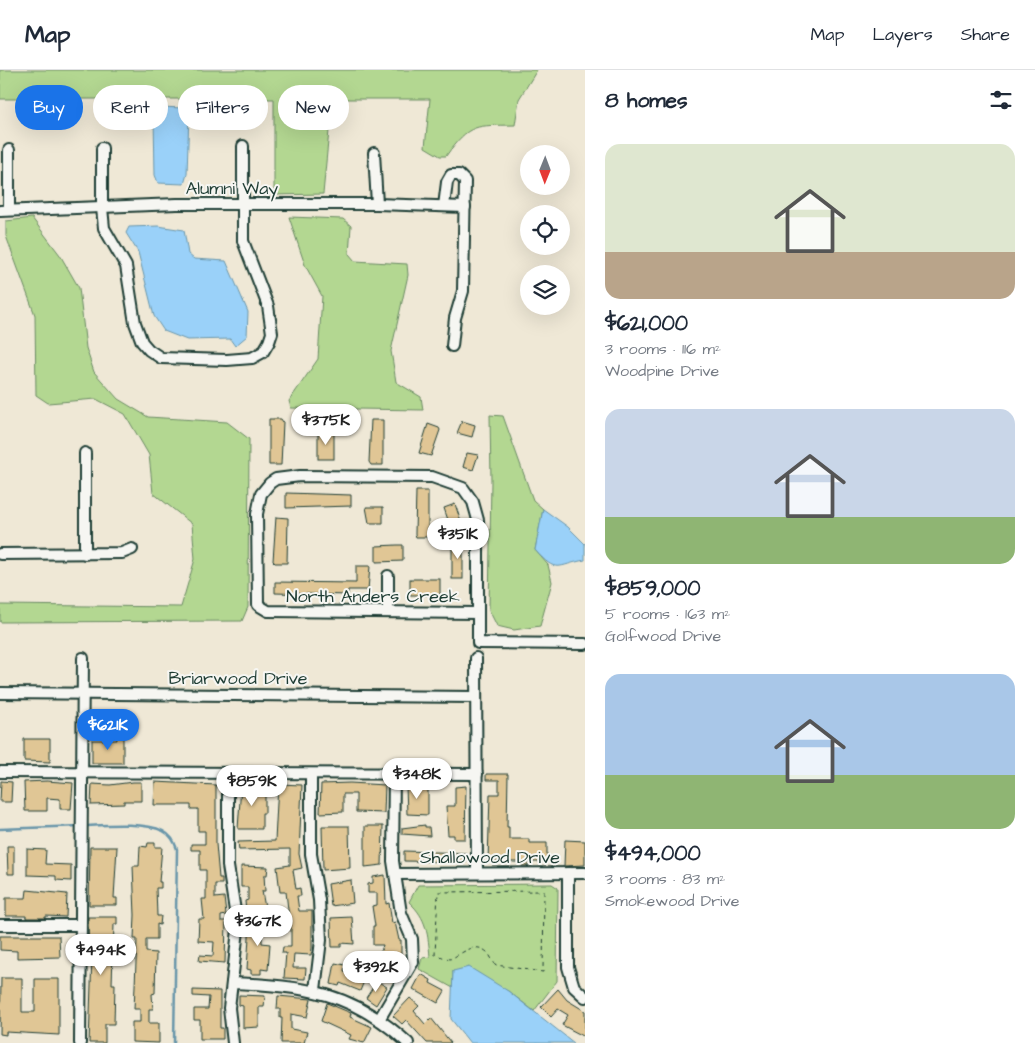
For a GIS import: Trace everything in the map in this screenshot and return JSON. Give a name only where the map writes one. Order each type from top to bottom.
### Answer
[{"type":"street","points":[[102,148],[102,208],[106,234],[126,266],[137,333],[149,350],[161,358],[177,360],[228,360],[252,358],[263,352],[270,342],[271,322],[268,306],[243,241],[243,146]]},
{"type":"street","points":[[4,210],[9,150]]},
{"type":"street","points":[[374,153],[377,204]]},
{"type":"street","points":[[444,206],[447,182],[451,175],[460,175],[465,181],[463,290],[455,318],[452,346]]},
{"type":"street","name":"Alumni Way","points":[[4,210],[243,204],[377,204],[465,207]]},
{"type":"street","points":[[85,453],[85,554]]},
{"type":"street","name":"North Anders Creek","points":[[300,476],[432,477],[463,488],[473,502],[478,520],[478,613],[268,611],[258,605],[257,514],[261,494],[265,487],[276,479],[300,476]]},
{"type":"street","points":[[0,554],[122,553],[132,549]]},
{"type":"street","points":[[388,576],[388,612]]},
{"type":"street","points":[[478,613],[478,643],[585,644]]},
{"type":"street","points":[[80,1043],[83,658]]},
{"type":"street","points":[[476,658],[477,873]]},
{"type":"street","name":"Briarwood Drive","points":[[0,693],[475,697]]},
{"type":"street","points":[[0,772],[477,774]]},
{"type":"street","points":[[228,773],[228,866],[238,930],[229,1008],[233,1043]]},
{"type":"street","points":[[311,774],[310,854],[319,900],[321,940],[315,990]]},
{"type":"street","points":[[380,1018],[413,962],[412,939],[401,912],[394,861],[394,774]]},
{"type":"street","points":[[568,873],[568,961],[570,978],[574,987],[585,998]]},
{"type":"street","name":"Shallowood Drive","points":[[396,874],[585,873]]},
{"type":"street","points":[[0,925],[80,925]]},
{"type":"street","points":[[232,983],[315,990],[345,1000],[380,1018],[408,1043]]},
{"type":"path","points":[[544,891],[543,972],[496,965],[486,951],[479,948],[468,948],[450,959],[435,955],[438,892],[544,891]]},
{"type":"green space","points":[[0,70],[537,70],[519,99],[515,125],[491,125],[475,128],[461,137],[446,156],[440,156],[425,147],[430,99],[349,99],[349,85],[278,85],[278,130],[329,130],[323,194],[274,195],[274,99],[268,99],[268,85],[178,85],[178,99],[168,99],[168,85],[93,85],[93,99],[83,99],[83,85],[15,85],[15,99],[0,99]]},
{"type":"green space","points":[[289,217],[343,219],[351,226],[349,254],[355,261],[407,264],[408,275],[391,351],[396,382],[421,397],[423,410],[291,408],[289,401],[318,359],[322,296],[305,265]]},
{"type":"green space","points":[[32,218],[60,255],[79,288],[86,348],[94,372],[118,399],[148,417],[227,422],[249,439],[248,607],[242,621],[0,622],[0,605],[181,607],[195,559],[192,524],[153,493],[149,455],[125,414],[96,399],[48,403],[36,395],[35,315],[6,236],[6,221]]},
{"type":"green space","points":[[490,415],[503,416],[533,500],[543,509],[535,550],[548,565],[552,582],[540,626],[514,630],[497,626],[489,610]]},
{"type":"green space","points":[[552,884],[558,888],[557,981],[534,1011],[508,991],[453,971],[453,988],[419,969],[422,958],[430,957],[426,927],[420,914],[409,902],[418,885]]},
{"type":"water","points":[[168,107],[178,108],[178,130],[188,130],[187,174],[184,184],[158,183],[155,175],[154,130],[168,130]]},
{"type":"water","points":[[158,226],[184,230],[188,254],[194,259],[226,261],[248,312],[247,336],[235,346],[230,339],[187,340],[164,331],[154,316],[138,252],[126,233],[129,227]]},
{"type":"water","points":[[543,509],[568,527],[585,544],[585,560],[563,566],[553,565],[542,558],[535,550]]},
{"type":"water","points":[[469,967],[508,991],[574,1043],[470,1043],[451,1019],[453,971]]},
{"type":"building","points":[[269,419],[281,419],[283,422],[281,465],[269,465]]},
{"type":"building","points":[[371,420],[383,420],[383,465],[371,465],[369,462]]},
{"type":"building","points":[[462,421],[475,425],[472,437],[457,433]]},
{"type":"building","points":[[428,424],[440,430],[431,456],[419,453]]},
{"type":"building","points":[[318,432],[334,432],[334,459],[318,459]]},
{"type":"building","points":[[467,453],[478,455],[473,470],[463,467]]},
{"type":"building","points":[[416,491],[428,491],[428,537],[416,537],[415,534]]},
{"type":"building","points":[[286,493],[351,495],[351,506],[286,508]]},
{"type":"building","points":[[455,504],[463,528],[452,532],[444,508]]},
{"type":"building","points":[[366,507],[383,507],[383,523],[369,523]]},
{"type":"building","points":[[276,517],[288,518],[287,563],[275,563],[273,561]]},
{"type":"building","points":[[452,540],[463,540],[463,579],[452,579]]},
{"type":"building","points":[[403,545],[403,561],[376,562],[376,546]]},
{"type":"building","points":[[356,566],[370,566],[368,590],[348,590],[348,595],[275,593],[275,582],[356,583]]},
{"type":"building","points":[[410,579],[440,579],[440,595],[410,595]]},
{"type":"building","points":[[116,734],[123,734],[123,763],[92,763],[92,740],[117,740]]},
{"type":"building","points":[[24,739],[50,739],[50,762],[24,761]]},
{"type":"building","points":[[486,774],[508,774],[507,827],[509,827],[509,839],[529,839],[529,843],[547,843],[547,862],[528,862],[528,866],[522,866],[522,862],[488,862],[490,794],[499,794],[499,780],[486,780]]},
{"type":"building","points":[[1,781],[12,782],[11,802],[0,802]]},
{"type":"building","points":[[24,782],[73,783],[71,809],[60,809],[60,799],[47,798],[47,811],[25,811]]},
{"type":"building","points":[[141,782],[141,801],[124,801],[124,804],[91,805],[92,784],[110,785]]},
{"type":"building","points":[[155,782],[216,785],[216,844],[219,878],[222,878],[222,884],[215,884],[215,898],[224,897],[226,915],[221,916],[221,921],[226,921],[225,963],[199,961],[200,955],[213,956],[214,942],[198,941],[199,919],[204,919],[202,899],[206,899],[206,870],[200,870],[200,850],[191,850],[191,844],[205,844],[205,831],[198,831],[198,809],[191,809],[191,805],[154,805]]},
{"type":"building","points":[[278,784],[302,785],[299,854],[302,868],[293,870],[296,889],[300,888],[301,896],[297,896],[299,911],[312,911],[312,948],[311,955],[294,954],[293,968],[306,968],[305,979],[284,978],[286,953],[282,953],[283,947],[291,947],[291,918],[289,918],[286,892],[280,892],[277,867],[290,865],[290,849],[239,850],[238,842],[275,841]]},
{"type":"building","points":[[321,784],[385,785],[384,813],[356,812],[356,794],[343,794],[343,812],[320,813]]},
{"type":"building","points":[[414,784],[428,785],[428,815],[407,814],[406,786],[414,786]]},
{"type":"building","points":[[241,786],[265,786],[265,813],[262,813],[262,829],[238,829]]},
{"type":"building","points":[[466,786],[465,839],[454,839],[454,835],[448,835],[446,806],[455,806],[455,787]]},
{"type":"building","points":[[425,825],[425,827],[429,827],[430,836],[402,834],[402,828]]},
{"type":"building","points":[[322,826],[349,826],[350,868],[323,870]]},
{"type":"building","points":[[365,826],[383,826],[382,865],[365,867]]},
{"type":"building","points":[[565,840],[585,841],[585,865],[564,866]]},
{"type":"building","points":[[148,843],[155,843],[155,847],[162,847],[159,882],[161,882],[161,888],[156,888],[157,916],[161,916],[160,925],[157,924],[157,939],[146,939],[146,952],[156,953],[155,993],[152,994],[153,1009],[149,1009],[149,1023],[159,1023],[159,1043],[132,1042],[132,1022],[140,1022],[140,1009],[134,1009],[137,939],[134,939],[133,866],[139,866],[140,846],[147,847]]},
{"type":"building","points":[[7,846],[14,846],[14,874],[8,874]]},
{"type":"building","points":[[90,847],[117,847],[114,898],[117,898],[117,905],[89,905]]},
{"type":"building","points":[[27,849],[46,850],[45,864],[71,865],[71,881],[56,880],[56,876],[27,875]]},
{"type":"building","points":[[404,851],[466,853],[466,862],[404,861]]},
{"type":"building","points":[[241,866],[268,867],[267,875],[264,875],[265,891],[262,891],[265,908],[246,912],[245,901],[248,900],[248,887],[241,887]]},
{"type":"building","points":[[385,875],[386,904],[389,903],[392,923],[395,922],[399,940],[401,940],[401,959],[396,975],[376,968],[383,945],[373,945],[373,926],[375,926],[372,906],[377,905],[377,893],[368,893],[368,884],[373,883],[373,877]]},
{"type":"building","points":[[351,880],[353,903],[331,906],[328,884]]},
{"type":"building","points":[[27,890],[67,894],[66,917],[26,918],[26,916],[6,916],[6,898],[26,898]]},
{"type":"building","points":[[88,917],[117,917],[117,924],[114,924],[112,984],[115,984],[114,1024],[105,1024],[105,1043],[89,1043],[92,956],[89,956]]},
{"type":"building","points":[[352,917],[354,944],[341,943],[341,947],[332,947],[331,918]]},
{"type":"building","points":[[250,921],[271,921],[271,930],[262,930],[262,943],[270,944],[268,970],[261,969],[261,974],[251,974],[251,970],[247,969]]},
{"type":"building","points":[[0,936],[59,936],[60,957],[17,958],[17,951],[0,950]]},
{"type":"building","points":[[335,963],[345,965],[344,971],[356,973],[358,968],[367,974],[360,991],[340,983],[339,986],[331,984]]},
{"type":"building","points":[[421,974],[431,980],[430,983],[445,991],[438,1003],[413,989]]},
{"type":"building","points":[[1,978],[22,978],[22,1012],[35,1012],[35,979],[59,979],[59,1035],[6,1032],[6,1035],[0,1034]]},
{"type":"building","points":[[377,981],[387,987],[376,1005],[366,998]]},
{"type":"building","points":[[558,989],[567,1000],[585,1011],[585,1037],[562,1025],[568,1015],[558,1009],[551,1017],[541,1007]]},
{"type":"building","points":[[193,990],[220,991],[220,1028],[223,1028],[223,1039],[200,1039],[200,1020],[194,1020],[194,1009],[208,1009],[209,997],[193,996]]},
{"type":"building","points":[[239,995],[265,996],[264,1007],[259,1007],[259,1027],[243,1028],[243,1006],[239,1005]]},
{"type":"building","points":[[278,996],[311,999],[307,1017],[291,1014],[291,1029],[307,1032],[304,1043],[281,1043],[282,1018],[280,1018],[280,1009],[277,1009]]},
{"type":"building","points":[[410,998],[419,1006],[414,1011],[425,1024],[431,1018],[451,1043],[427,1043],[406,1020],[402,1024],[393,1016]]},
{"type":"building","points":[[327,1003],[351,1013],[350,1017],[372,1027],[364,1043],[349,1039],[351,1035],[321,1021]]},
{"type":"waterway","points":[[0,829],[80,826]]},
{"type":"waterway","points":[[85,826],[146,826],[168,834],[176,846],[174,1043]]}]
